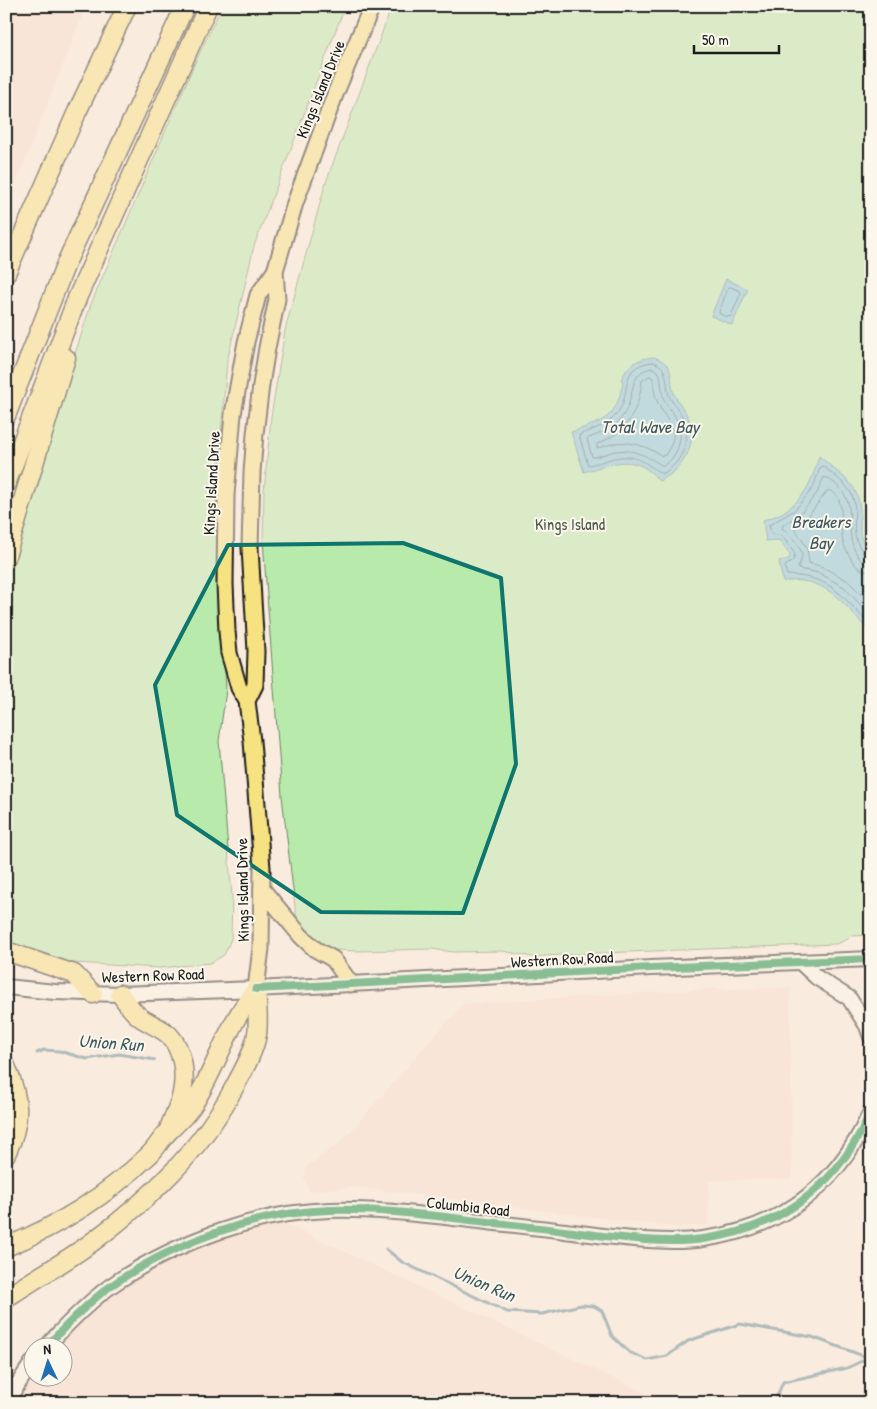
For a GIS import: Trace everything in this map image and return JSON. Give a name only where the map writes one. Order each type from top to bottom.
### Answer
[{"type":"highway","points":[[6,273],[77,112],[127,6]]},
{"type":"highway","points":[[6,416],[67,261],[185,6]]},
{"type":"highway","points":[[6,484],[78,296],[208,6]]},
{"type":"highway","points":[[6,556],[73,336],[78,296]]},
{"type":"highway","points":[[6,951],[74,974],[93,994]]},
{"type":"highway","points":[[168,1131],[179,1123],[192,1106],[207,1080],[235,1020],[256,989]]},
{"type":"highway","points":[[6,1298],[95,1240],[150,1195],[187,1157],[227,1102],[247,1061],[257,1036],[256,989]]},
{"type":"highway","points":[[6,1247],[42,1232],[94,1202],[121,1182],[152,1153],[168,1131],[182,1095],[183,1063],[178,1048],[169,1036],[138,1016],[120,994]]},
{"type":"highway","points":[[6,1066],[13,1081],[18,1117],[15,1135],[6,1154]]},
{"type":"main road","name":"Kings Island Drive","points":[[256,989],[261,948],[262,889],[252,741],[247,701],[239,688],[229,653],[225,584],[226,495],[233,414],[246,342],[258,295],[275,271],[295,203],[336,92],[372,6]]},
{"type":"main road","name":"Kings Island Drive","points":[[247,701],[255,685],[256,651],[250,548],[252,472],[261,385],[277,299],[275,271]]},
{"type":"main road","points":[[262,889],[301,936],[315,949],[333,958],[351,984]]},
{"type":"street","name":"Western Row Road","points":[[6,987],[93,994],[120,994],[871,959]]},
{"type":"street","points":[[800,962],[816,976],[849,998],[867,1026],[871,1037]]},
{"type":"street","name":"Columbia Road","points":[[57,1336],[78,1314],[117,1281],[181,1246],[269,1216],[329,1210],[386,1210],[665,1240],[702,1239],[729,1234],[760,1224],[794,1207],[814,1191],[832,1173],[857,1141],[871,1110]]},
{"type":"street","points":[[6,1402],[22,1378]]},
{"type":"highlighted area","points":[[403,543],[501,578],[516,764],[463,913],[321,912],[177,815],[155,685],[228,545]]},
{"type":"shaded area","points":[[6,6],[86,6],[6,209]]},
{"type":"shaded area","points":[[790,988],[792,1179],[709,1180],[708,1225],[675,1227],[355,1187],[309,1191],[304,1178],[307,1166],[340,1143],[463,1004],[707,989]]},
{"type":"shaded area","points":[[269,1216],[666,1403],[6,1403],[22,1378],[22,1386],[72,1386],[72,1336],[58,1336],[117,1281]]},
{"type":"green space","points":[[222,6],[345,6],[254,246],[227,362],[216,493],[226,690],[219,741],[232,897],[231,939],[224,955],[210,963],[160,968],[40,961],[6,945],[6,570],[91,304],[194,65]]},
{"type":"green space","name":"Kings Island","points":[[392,6],[871,6],[871,935],[851,936],[836,944],[532,957],[503,951],[454,952],[431,949],[334,950],[314,940],[303,929],[296,915],[282,796],[263,541],[264,491],[271,417],[285,330],[325,185]]},
{"type":"water","points":[[726,279],[748,289],[732,325],[711,316]]},
{"type":"water","name":"Total Wave Bay","points":[[654,357],[661,360],[669,368],[674,394],[687,414],[692,436],[687,455],[676,470],[659,481],[642,466],[633,463],[615,463],[584,472],[571,432],[593,425],[608,416],[617,403],[623,381],[621,380],[626,370],[638,361]]},
{"type":"water","name":"Breakers Bay","points":[[819,456],[845,478],[854,488],[858,498],[860,533],[862,541],[871,557],[871,620],[866,628],[840,600],[820,586],[809,582],[783,582],[779,561],[789,559],[790,555],[779,540],[766,541],[763,520],[783,512],[800,498],[810,483]]},
{"type":"waterway","name":"Union Run","points":[[37,1053],[44,1050],[59,1051],[87,1059],[119,1054],[155,1060]]},
{"type":"waterway","name":"Union Run","points":[[386,1249],[402,1262],[507,1312],[542,1314],[581,1305],[594,1306],[602,1311],[612,1336],[629,1352],[647,1360],[667,1356],[688,1341],[740,1324],[812,1337],[869,1358]]},
{"type":"waterway","points":[[774,1403],[783,1382],[847,1368],[870,1357]]},
{"type":"cycle path","points":[[256,989],[651,968],[871,959]]},
{"type":"cycle path","points":[[57,1336],[99,1295],[118,1281],[166,1253],[220,1231],[275,1216],[330,1210],[359,1210],[446,1217],[616,1237],[670,1241],[703,1239],[732,1233],[759,1225],[783,1213],[825,1181],[858,1137],[871,1111]]}]
